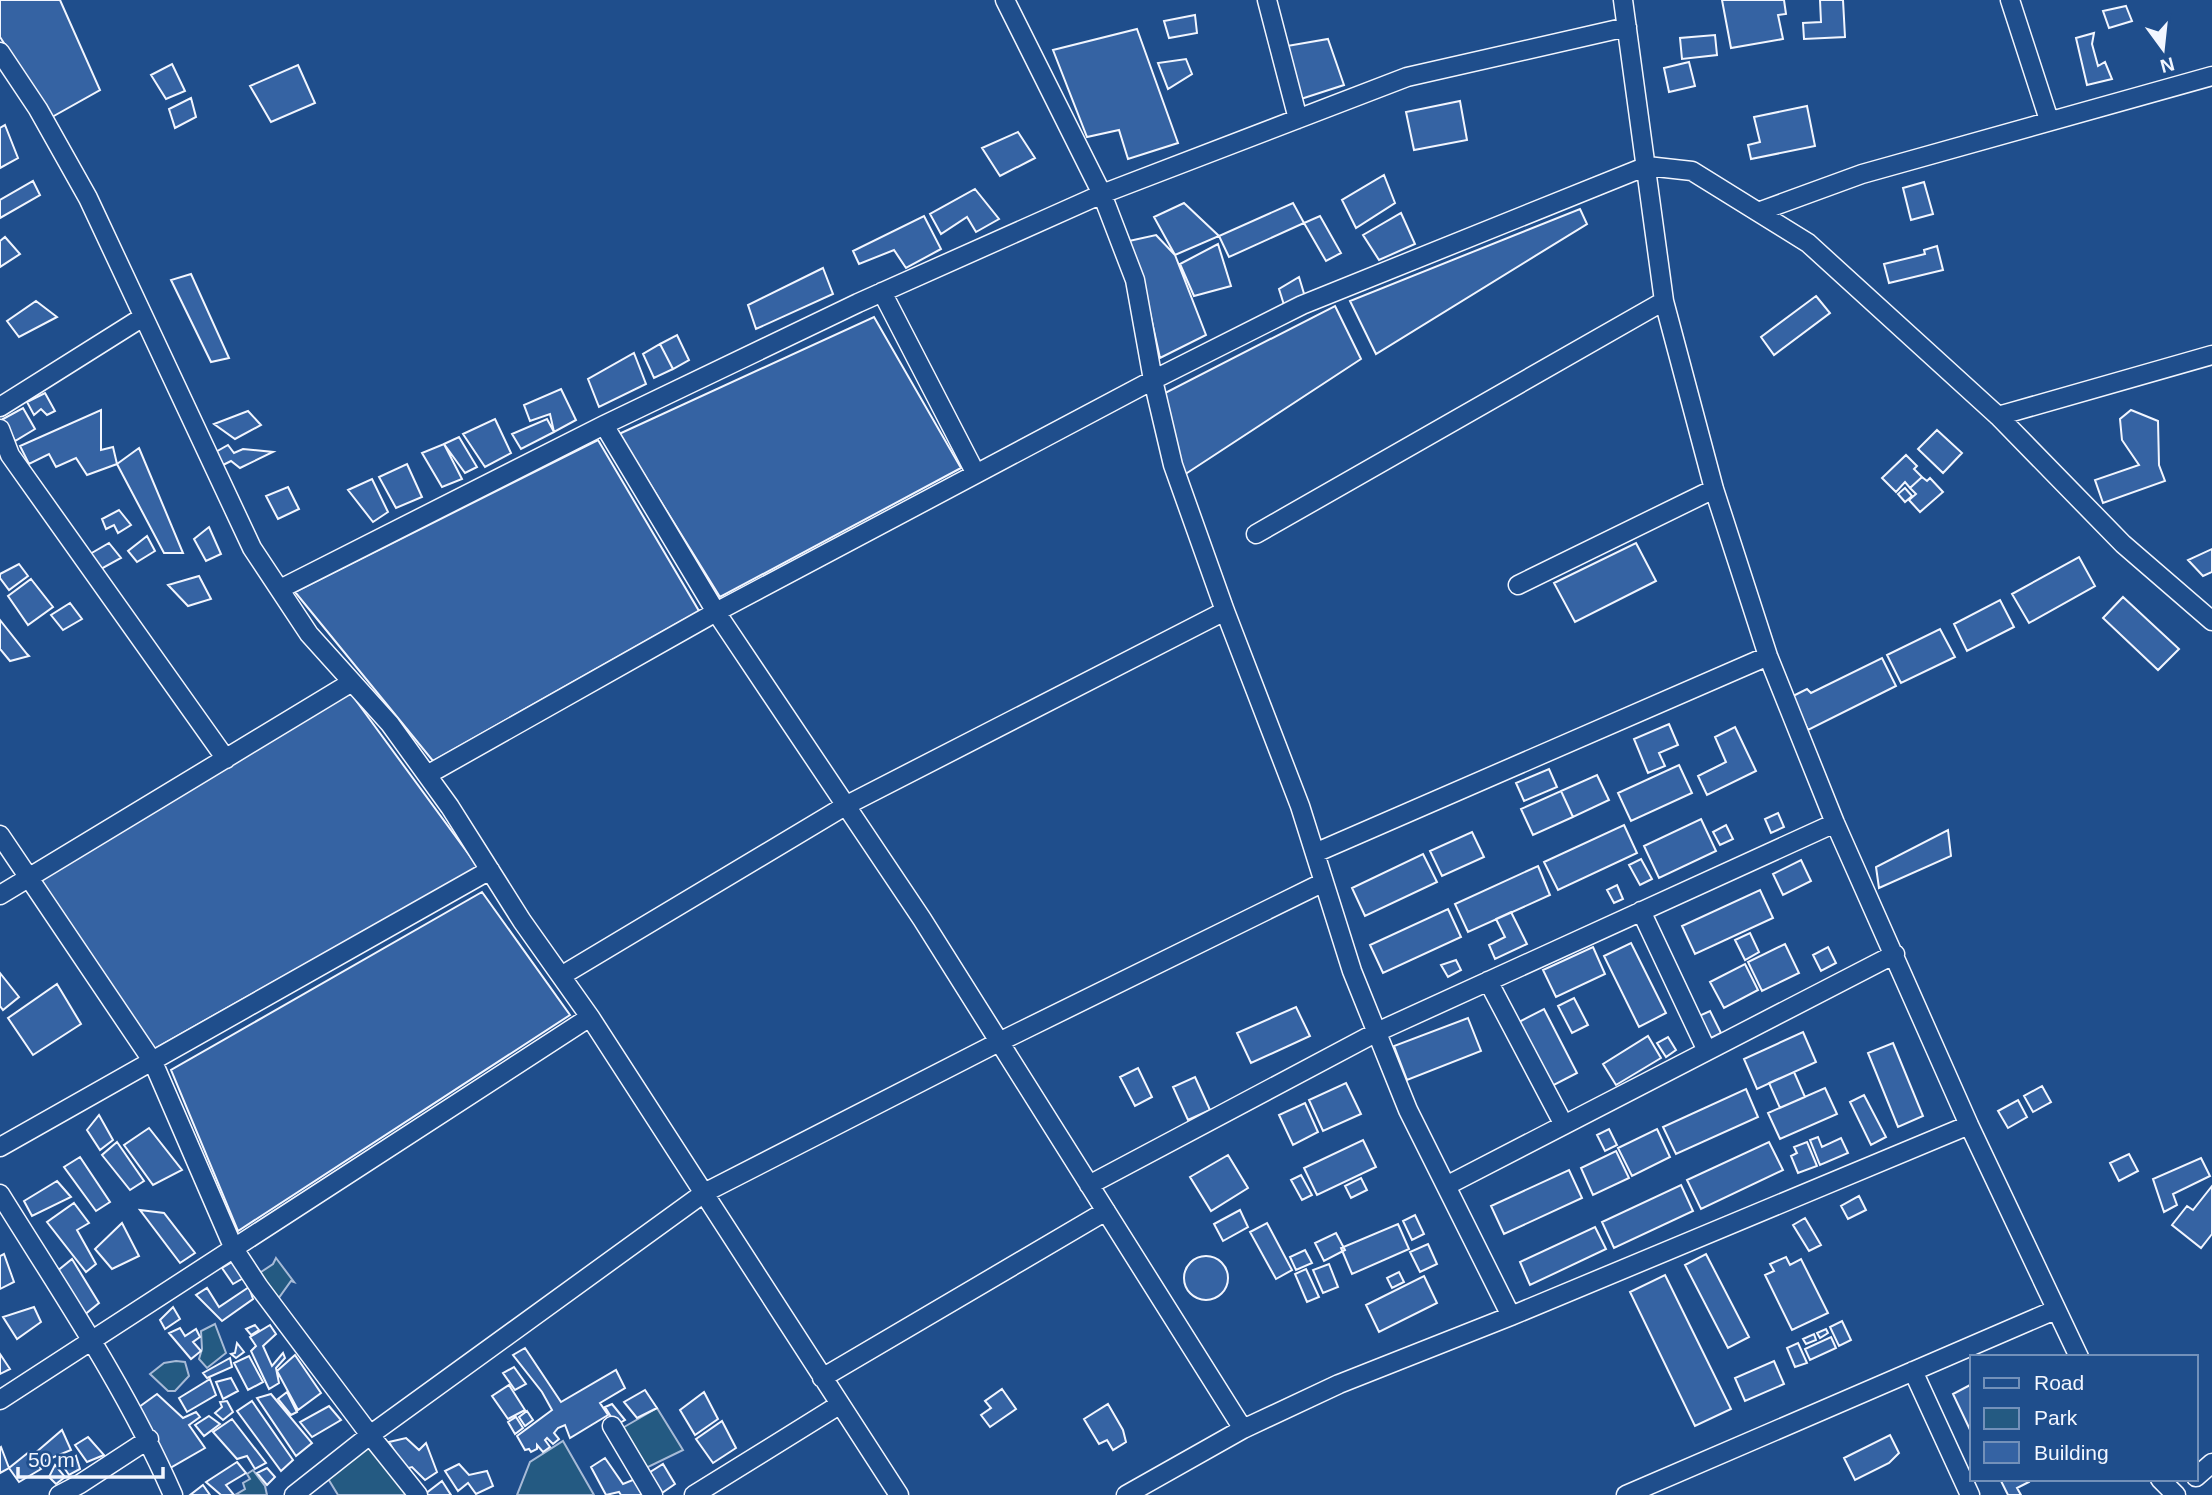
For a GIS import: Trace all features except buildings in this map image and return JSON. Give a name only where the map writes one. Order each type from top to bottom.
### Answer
[{"type":"street","points":[[1005,0],[1102,194],[1135,280],[1153,380],[1173,465],[1225,611],[1300,806],[1352,971],[1408,1110],[1511,1316]]},
{"type":"street","points":[[1267,0],[1298,119]]},
{"type":"street","points":[[1623,0],[1664,301],[1714,489],[1768,656],[1835,823],[1969,1125],[2078,1355]]},
{"type":"street","points":[[2010,0],[2049,120]]},
{"type":"street","points":[[280,589],[604,425],[882,292],[1102,194],[1407,77],[1627,27]]},
{"type":"street","points":[[0,52],[38,109],[88,198],[252,548],[309,634],[390,723],[427,775],[522,921],[590,1017],[899,1495]]},
{"type":"street","points":[[1758,212],[1862,174],[2212,76]]},
{"type":"street","points":[[427,775],[716,612],[1153,380],[1302,305],[1647,166],[1692,171],[1808,243],[1998,416],[2123,544],[2208,613]]},
{"type":"street","points":[[882,292],[976,474]]},
{"type":"street","points":[[1256,534],[1664,301]]},
{"type":"street","points":[[0,407],[143,317]]},
{"type":"street","points":[[1998,416],[2212,355]]},
{"type":"street","points":[[604,425],[716,612],[922,919],[1243,1429]]},
{"type":"street","points":[[0,429],[10,455],[226,759]]},
{"type":"street","points":[[1518,585],[1714,489]]},
{"type":"street","points":[[561,976],[845,806],[1225,611]]},
{"type":"street","points":[[1315,853],[1768,656]]},
{"type":"street","points":[[0,895],[352,682]]},
{"type":"street","points":[[1089,1185],[1377,1032],[1835,823]]},
{"type":"street","points":[[0,835],[153,1062],[234,1249],[259,1287],[418,1495]]},
{"type":"street","points":[[0,1147],[490,870]]},
{"type":"street","points":[[294,1495],[370,1435],[705,1193],[999,1042],[1324,883]]},
{"type":"street","points":[[1641,911],[1707,1051]]},
{"type":"street","points":[[1446,1186],[1895,954]]},
{"type":"street","points":[[1488,981],[1564,1125]]},
{"type":"street","points":[[0,1400],[590,1017]]},
{"type":"street","points":[[1126,1495],[1243,1429],[1339,1384],[1511,1316],[1969,1125]]},
{"type":"street","points":[[0,1194],[92,1341],[149,1439],[173,1495]]},
{"type":"street","points":[[822,1378],[1106,1211]]},
{"type":"street","points":[[1626,1495],[2055,1310]]},
{"type":"street","points":[[1913,1371],[1969,1495]]},
{"type":"street","points":[[694,1495],[839,1405]]},
{"type":"street","points":[[612,1426],[653,1495]]},
{"type":"street","points":[[59,1495],[149,1439]]},
{"type":"street","points":[[2198,1475],[2212,1463]]},
{"type":"street","points":[[2162,1481],[2176,1495]]},
{"type":"green space","points":[[276,1258],[294,1282],[291,1281],[278,1299],[261,1285],[261,1272],[273,1264]]},
{"type":"green space","points":[[215,1324],[226,1353],[207,1368],[199,1359],[202,1349],[201,1331]]},
{"type":"green space","points":[[185,1362],[189,1376],[175,1391],[168,1391],[150,1374],[164,1363]]},
{"type":"green space","points":[[657,1408],[683,1450],[646,1468],[619,1430]]},
{"type":"green space","points":[[563,1441],[594,1495],[517,1495],[530,1462]]},
{"type":"green space","points":[[369,1444],[412,1495],[338,1495],[327,1477]]},
{"type":"green space","points":[[253,1470],[265,1486],[267,1495],[235,1495],[245,1489],[243,1483],[250,1479],[247,1474]]}]
